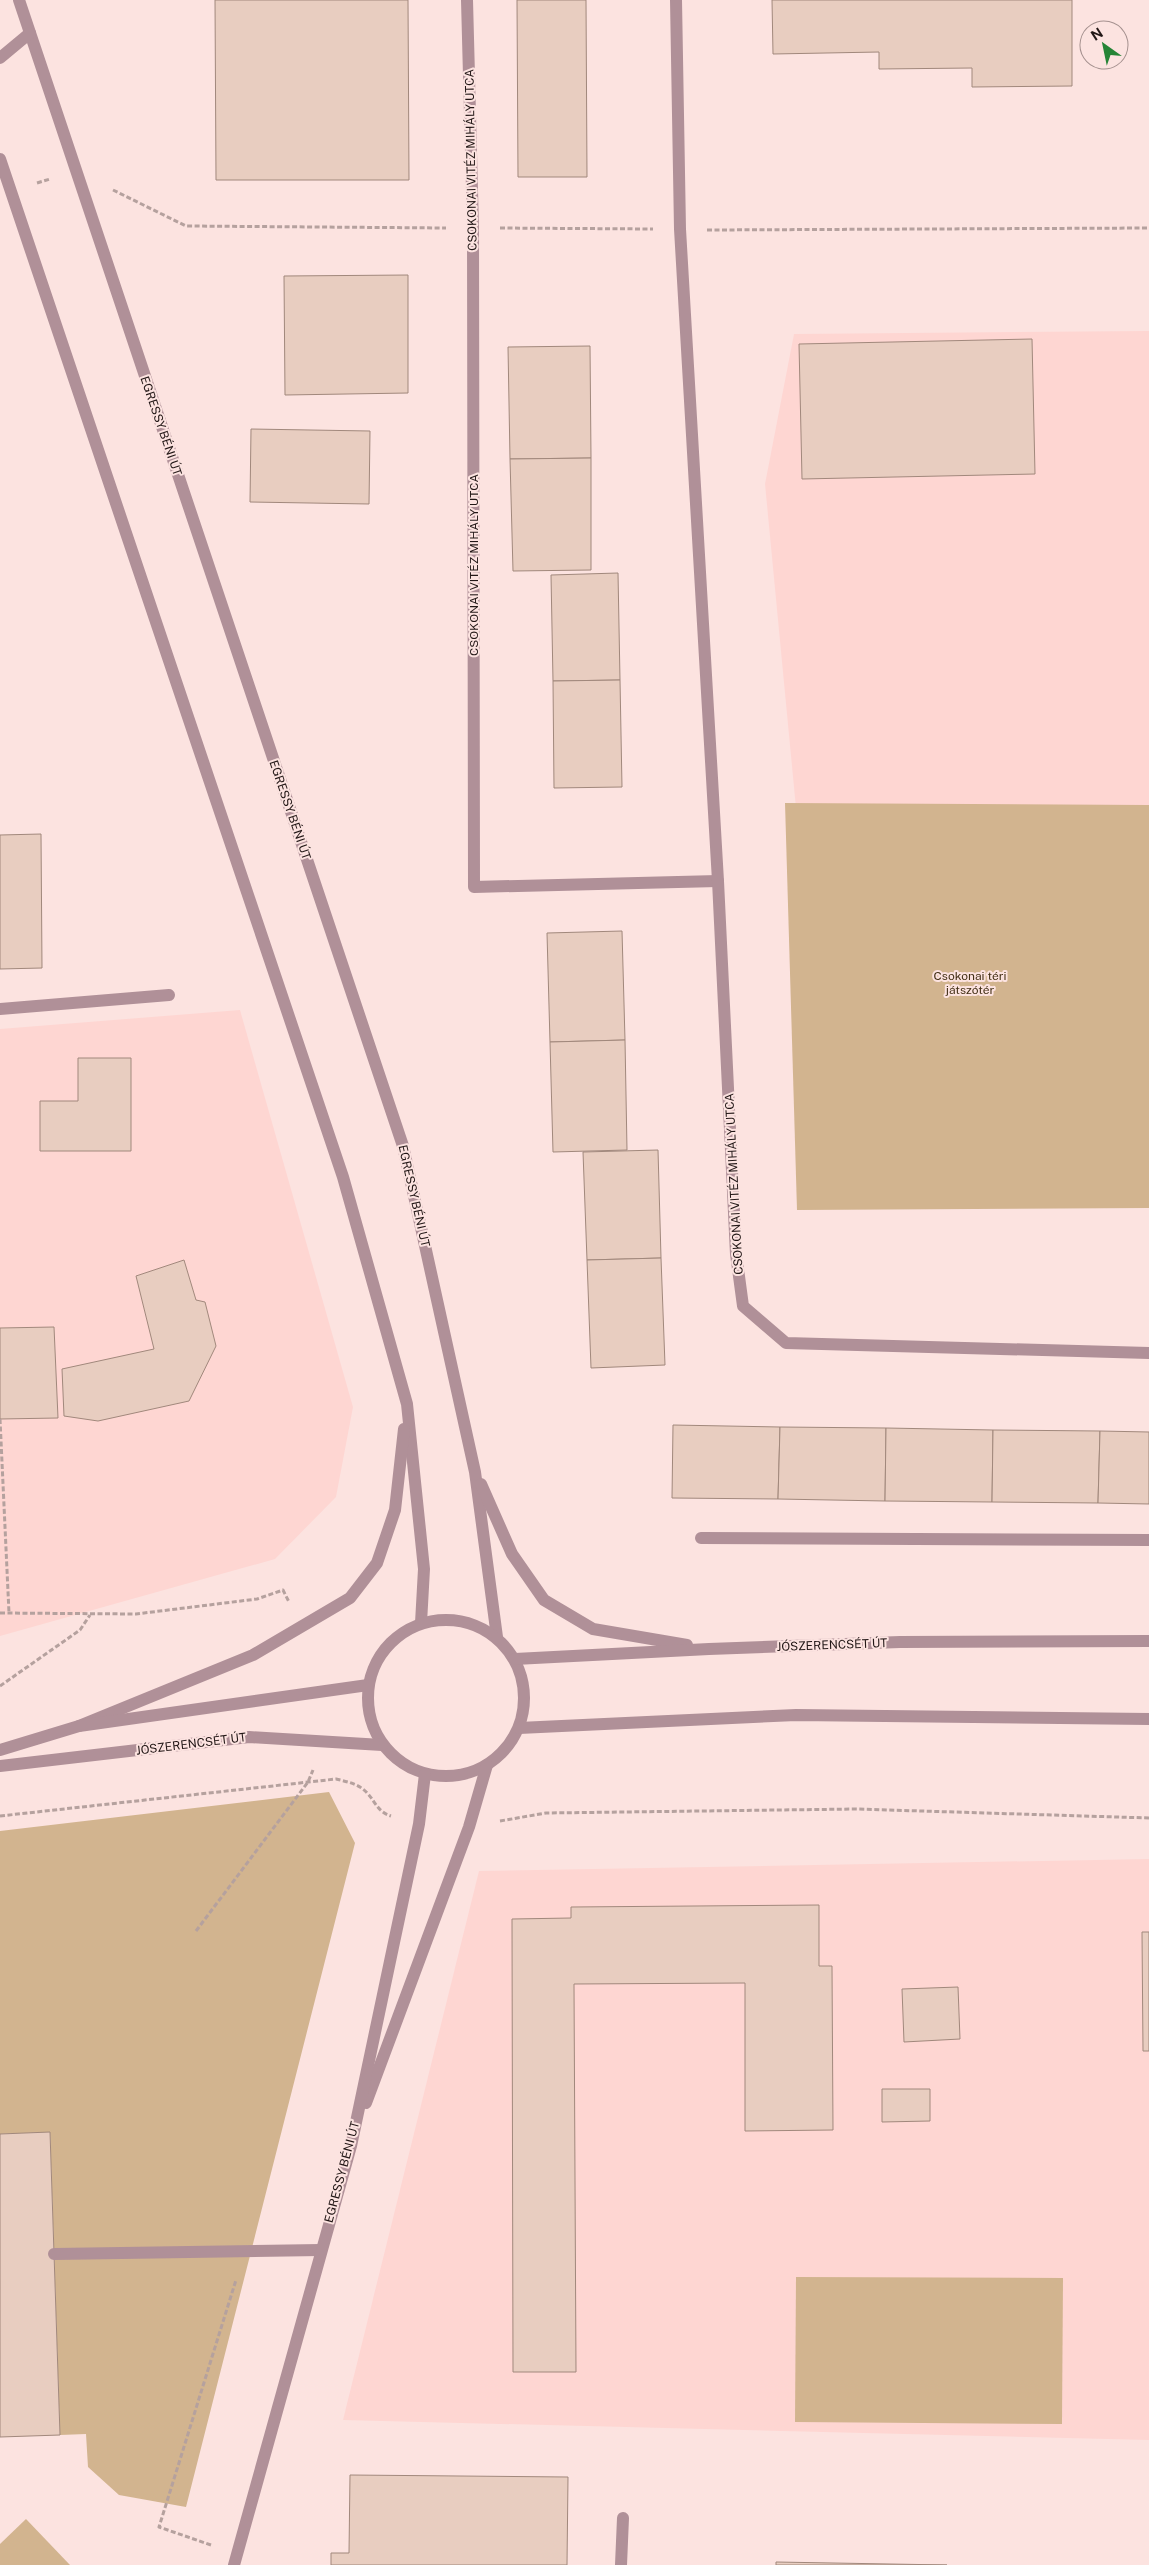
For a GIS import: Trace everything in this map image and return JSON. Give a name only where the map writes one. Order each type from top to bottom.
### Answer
[{"type":"street","name":"EGRESSY BÉNI ÚT","points":[[19,0],[404,1146],[476,1472],[497,1637]]},
{"type":"street","name":"CSOKONAI VITÉZ MIHÁLY UTCA","points":[[467,0],[473,228],[474,887],[718,882]]},
{"type":"street","name":"CSOKONAI VITÉZ MIHÁLY UTCA","points":[[676,0],[680,229],[718,882],[736,1254],[743,1306],[786,1343],[1149,1352]]},
{"type":"street","points":[[0,58],[30,33]]},
{"type":"street","points":[[0,159],[343,1178],[407,1404],[424,1569],[421,1623]]},
{"type":"street","points":[[0,1009],[169,995]]},
{"type":"street","points":[[0,1750],[80,1726],[253,1655],[350,1598],[377,1563],[395,1510],[407,1404]]},
{"type":"street","points":[[476,1472],[512,1554],[544,1600],[594,1629],[709,1649]]},
{"type":"street","points":[[701,1538],[1149,1540]]},
{"type":"street","points":[[447,1619],[473,1624],[497,1637],[515,1660],[523,1681],[524,1705],[519,1728],[500,1755],[487,1765],[467,1774],[446,1776],[425,1774],[401,1763],[382,1745],[372,1726],[367,1706],[368,1685],[372,1669],[386,1647],[406,1630],[421,1623],[447,1619]]},
{"type":"street","name":"JÓSZERENCSÉT ÚT","points":[[515,1660],[709,1649],[900,1642],[1149,1641]]},
{"type":"street","points":[[80,1726],[368,1685]]},
{"type":"street","points":[[519,1728],[796,1715],[1149,1719]]},
{"type":"street","name":"JÓSZERENCSÉT ÚT","points":[[0,1766],[249,1737],[382,1745]]},
{"type":"street","points":[[351,2146],[469,1827],[487,1765]]},
{"type":"street","name":"EGRESSY BÉNI ÚT","points":[[236,2560],[351,2146],[419,1824],[425,1774]]},
{"type":"street","points":[[54,2254],[322,2250]]},
{"type":"street","points":[[621,2565],[623,2518]]},
{"type":"path","points":[[12,190],[75,171],[186,226],[762,231],[1149,228]]},
{"type":"path","points":[[0,1419],[8,1613]]},
{"type":"path","points":[[0,1613],[136,1614],[257,1599],[283,1590]]},
{"type":"path","points":[[0,1686],[80,1630],[90,1615]]},
{"type":"path","points":[[0,1816],[336,1779],[351,1782],[369,1795],[382,1812],[419,1824]]},
{"type":"path","points":[[196,1931],[308,1782]]},
{"type":"path","points":[[469,1827],[546,1813],[856,1808],[1149,1818]]},
{"type":"path","points":[[236,2560],[159,2527],[245,2252]]},
{"type":"shaded area","points":[[1149,331],[1149,805],[796,808],[765,484],[794,334]]},
{"type":"shaded area","points":[[240,1010],[353,1407],[336,1497],[275,1559],[0,1636],[0,1029]]},
{"type":"shaded area","points":[[1149,1859],[1149,2440],[343,2420],[479,1871]]},
{"type":"green space","name":"Csokonai téri játszótér","points":[[785,803],[1149,805],[1149,1208],[797,1210]]},
{"type":"green space","points":[[329,1792],[355,1843],[186,2507],[119,2495],[88,2467],[86,2434],[60,2435],[50,2133],[0,2134],[0,1831]]},
{"type":"green space","points":[[796,2277],[1063,2278],[1062,2424],[795,2422]]},
{"type":"green space","points":[[26,2519],[70,2565],[0,2565],[0,2544]]},
{"type":"building","points":[[215,0],[408,0],[409,180],[216,180]]},
{"type":"building","points":[[517,0],[586,0],[587,177],[518,177]]},
{"type":"building","points":[[772,0],[1072,0],[1072,86],[972,87],[972,68],[879,69],[879,52],[773,54]]},
{"type":"building","points":[[408,275],[408,393],[285,395],[284,276]]},
{"type":"building","points":[[1032,339],[1035,474],[802,479],[799,344]]},
{"type":"building","points":[[590,346],[591,458],[510,459],[508,347]]},
{"type":"building","points":[[251,429],[370,431],[369,504],[250,502]]},
{"type":"building","points":[[591,458],[591,570],[513,571],[510,459]]},
{"type":"building","points":[[618,573],[620,680],[553,681],[551,575]]},
{"type":"building","points":[[620,680],[622,787],[554,788],[553,681]]},
{"type":"building","points":[[41,834],[42,968],[0,969],[0,835]]},
{"type":"building","points":[[622,931],[625,1040],[550,1042],[547,933]]},
{"type":"building","points":[[625,1040],[627,1150],[553,1152],[550,1042]]},
{"type":"building","points":[[78,1058],[131,1058],[131,1151],[40,1151],[40,1101],[78,1101]]},
{"type":"building","points":[[658,1150],[661,1258],[587,1260],[583,1152]]},
{"type":"building","points":[[661,1258],[665,1365],[591,1368],[587,1260]]},
{"type":"building","points":[[184,1260],[196,1300],[205,1302],[216,1346],[189,1401],[98,1421],[64,1416],[62,1369],[154,1349],[136,1276]]},
{"type":"building","points":[[54,1327],[58,1418],[0,1419],[0,1328]]},
{"type":"building","points":[[673,1425],[780,1427],[778,1499],[672,1498]]},
{"type":"building","points":[[780,1427],[886,1428],[885,1501],[778,1499]]},
{"type":"building","points":[[886,1428],[993,1430],[992,1502],[885,1501]]},
{"type":"building","points":[[993,1430],[1100,1431],[1098,1503],[992,1502]]},
{"type":"building","points":[[1100,1431],[1149,1432],[1149,1504],[1098,1503]]},
{"type":"building","points":[[819,1905],[819,1966],[832,1966],[833,2130],[745,2131],[745,1983],[574,1984],[576,2372],[513,2372],[512,1919],[571,1918],[571,1907]]},
{"type":"building","points":[[1142,1932],[1149,1932],[1149,2051],[1143,2051]]},
{"type":"building","points":[[958,1987],[960,2039],[904,2042],[902,1989]]},
{"type":"building","points":[[882,2089],[930,2089],[930,2121],[882,2122]]},
{"type":"building","points":[[50,2132],[60,2435],[0,2437],[0,2134]]},
{"type":"building","points":[[350,2475],[568,2477],[567,2565],[331,2565],[331,2553],[349,2553]]},
{"type":"building","points":[[776,2562],[947,2565],[776,2565]]}]
